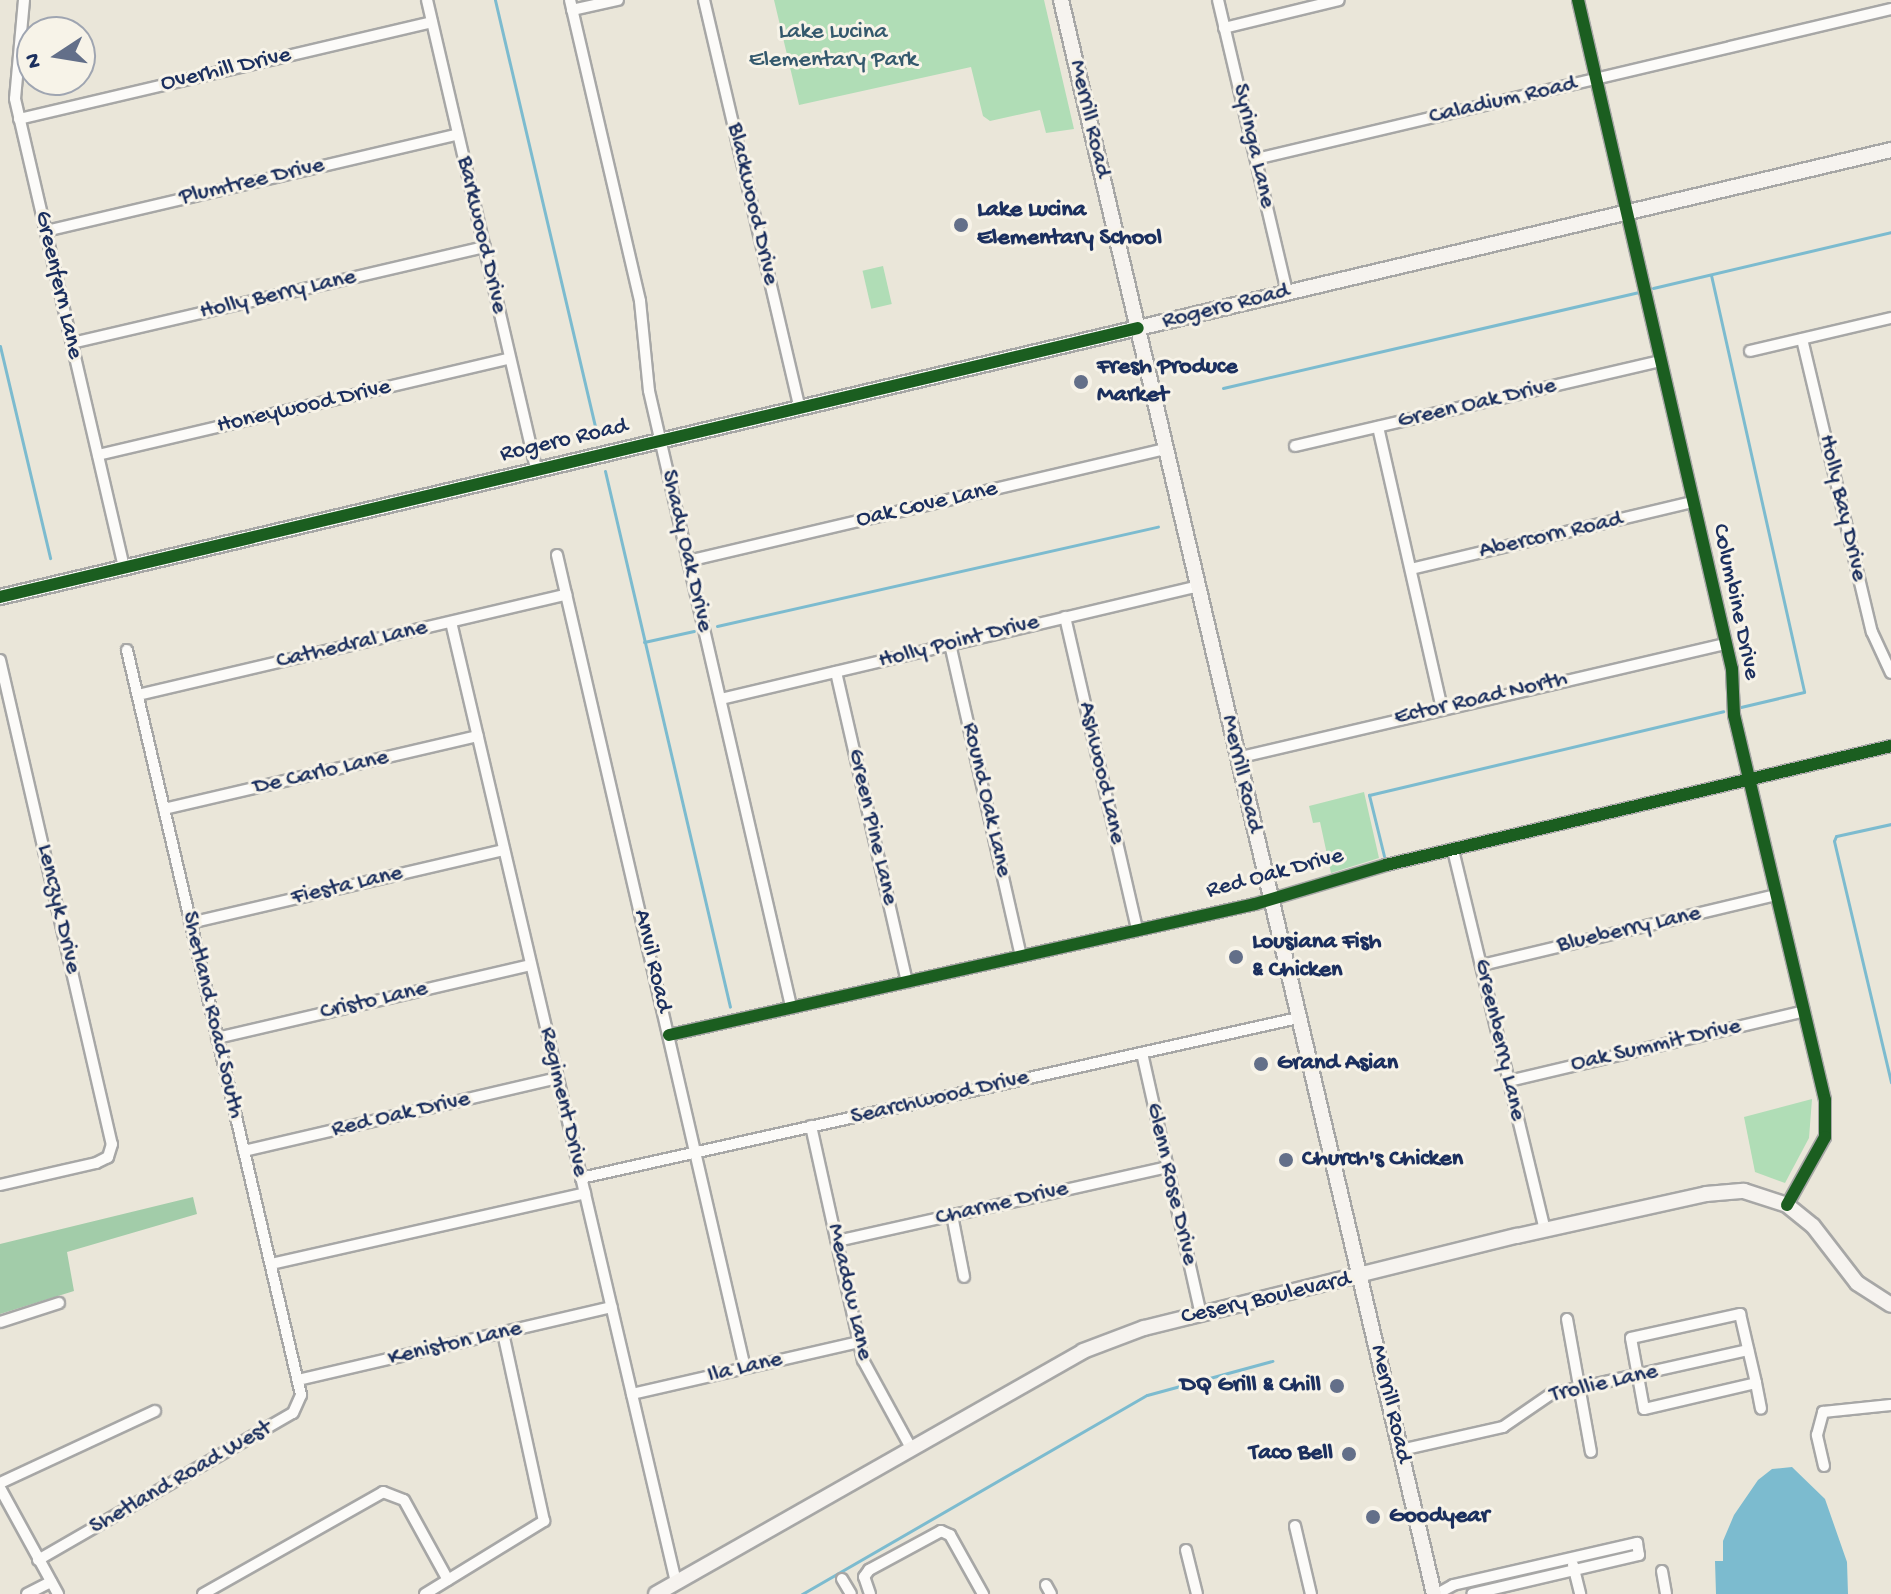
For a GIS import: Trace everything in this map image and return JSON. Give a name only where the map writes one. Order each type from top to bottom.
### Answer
[{"type":"main road","name":"Merrill Road","points":[[1061,0],[1435,1594]]},
{"type":"main road","name":"Rogero Road","points":[[1138,328],[1891,150]]},
{"type":"main road","name":"Cesery Boulevard","points":[[656,1594],[1083,1351],[1201,1314],[1360,1278],[1545,1230],[1730,1190],[1787,1205],[1813,1226],[1857,1283],[1891,1305]]},
{"type":"street","name":"Greenfern Lane","points":[[24,0],[14,81],[19,119],[124,568]]},
{"type":"street","name":"Barkwood Drive","points":[[427,0],[536,469]]},
{"type":"street","points":[[571,5],[618,0]]},
{"type":"street","name":"Blackwood Drive","points":[[704,0],[800,408]]},
{"type":"street","name":"Syringa Lane","points":[[1218,0],[1287,292]]},
{"type":"street","points":[[1224,28],[1339,0]]},
{"type":"street","name":"Columbine Drive","points":[[1578,0],[1725,644],[1749,779],[1827,1119],[1817,1155],[1787,1205]]},
{"type":"street","name":"Shady Oak Drive","points":[[571,5],[640,301],[643,354],[660,440],[791,1006]]},
{"type":"street","name":"Caladium Road","points":[[1256,159],[1891,9]]},
{"type":"street","name":"Overhill Drive","points":[[19,119],[432,22]]},
{"type":"street","name":"Plumtree Drive","points":[[46,231],[458,134]]},
{"type":"street","name":"Holly Berry Lane","points":[[72,343],[485,247]]},
{"type":"street","points":[[1750,351],[1891,318]]},
{"type":"street","name":"Rogero Road","points":[[0,597],[1138,328]]},
{"type":"street","name":"Holly Bay Drive","points":[[1802,339],[1872,632],[1891,673]]},
{"type":"street","name":"Honeywood Drive","points":[[98,455],[510,358]]},
{"type":"street","name":"Green Oak Drive","points":[[1295,446],[1659,361]]},
{"type":"street","points":[[1378,427],[1442,709]]},
{"type":"street","name":"Oak Cove Lane","points":[[688,561],[1166,449]]},
{"type":"street","name":"Abercorn Road","points":[[1411,569],[1692,502]]},
{"type":"street","name":"Anvil Road","points":[[557,555],[745,1368]]},
{"type":"street","name":"Holly Point Drive","points":[[721,699],[1198,586]]},
{"type":"street","name":"Cathedral Lane","points":[[138,695],[566,595]]},
{"type":"street","name":"Ashwood Lane","points":[[1065,617],[1137,930]]},
{"type":"street","name":"Regiment Drive","points":[[451,622],[676,1582]]},
{"type":"street","name":"Round Oak Lane","points":[[950,644],[1021,956]]},
{"type":"street","name":"Ector Road North","points":[[1237,758],[1725,644]]},
{"type":"street","name":"Shetland Road South","points":[[127,650],[298,1380]]},
{"type":"street","name":"Lenczyk Drive","points":[[0,660],[112,1144],[108,1157],[0,1185]]},
{"type":"street","name":"Green Pine Lane","points":[[836,672],[907,982]]},
{"type":"street","name":"De Carlo Lane","points":[[164,809],[478,736]]},
{"type":"street","name":"Red Oak Drive","points":[[669,1035],[1271,900],[1453,850],[1891,746]]},
{"type":"street","name":"Fiesta Lane","points":[[190,923],[504,850]]},
{"type":"street","name":"Greenberry Lane","points":[[1453,850],[1545,1230]]},
{"type":"street","name":"Blueberry Lane","points":[[1482,965],[1776,895]]},
{"type":"street","name":"Cristo Lane","points":[[217,1038],[530,965]]},
{"type":"street","name":"Oak Summit Drive","points":[[1509,1081],[1804,1011]]},
{"type":"street","name":"Searchwood Drive","points":[[581,1178],[1298,1018]]},
{"type":"street","name":"Glenn Rose Drive","points":[[1142,1053],[1201,1314]]},
{"type":"street","name":"Red Oak Drive","points":[[244,1151],[558,1078]]},
{"type":"street","name":"Meadow Lane","points":[[811,1126],[859,1342],[871,1379],[911,1448]]},
{"type":"street","name":"Charme Drive","points":[[837,1241],[1167,1167]]},
{"type":"street","points":[[271,1264],[585,1193]]},
{"type":"street","points":[[952,1215],[964,1277]]},
{"type":"street","points":[[0,1322],[59,1303]]},
{"type":"street","name":"Keniston Lane","points":[[298,1380],[612,1307]]},
{"type":"street","points":[[1756,1383],[1644,1409],[1631,1338],[1740,1314],[1756,1383],[1761,1409]]},
{"type":"street","points":[[1567,1319],[1591,1452]]},
{"type":"street","points":[[425,1594],[544,1521],[545,1507],[503,1333]]},
{"type":"street","name":"Ila Lane","points":[[632,1394],[859,1342]]},
{"type":"street","name":"Trollie Lane","points":[[1401,1450],[1503,1427],[1538,1400],[1579,1388],[1748,1350]]},
{"type":"street","name":"Shetland Road West","points":[[38,1560],[293,1413],[301,1395],[298,1380]]},
{"type":"street","points":[[1824,1466],[1817,1435],[1823,1412],[1891,1405]]},
{"type":"street","points":[[58,1594],[0,1485],[102,1439],[155,1411]]},
{"type":"street","points":[[203,1594],[375,1495],[390,1491],[404,1500],[448,1580]]},
{"type":"street","points":[[1295,1526],[1311,1594]]},
{"type":"street","points":[[870,1594],[864,1577],[869,1570],[941,1531],[950,1535],[983,1594]]},
{"type":"street","points":[[1435,1594],[1453,1585],[1637,1543],[1639,1555],[1472,1594]]},
{"type":"street","points":[[1186,1550],[1197,1594]]},
{"type":"street","points":[[1571,1557],[1580,1594]]},
{"type":"street","points":[[1662,1571],[1666,1594]]},
{"type":"street","points":[[842,1579],[851,1594]]},
{"type":"street","points":[[27,1594],[51,1582]]},
{"type":"green space","name":"Lake Lucina Elementary Park","points":[[774,0],[1044,0],[1074,129],[1046,133],[1040,110],[990,121],[983,116],[971,67],[799,105]]},
{"type":"green space","points":[[883,266],[892,304],[871,309],[863,271]]},
{"type":"green space","points":[[1364,792],[1379,858],[1331,873],[1320,822],[1313,823],[1309,806]]},
{"type":"green space","points":[[1812,1099],[1809,1138],[1785,1183],[1755,1172],[1744,1117]]},
{"type":"green space","points":[[193,1197],[197,1214],[67,1252],[74,1291],[0,1314],[0,1244]]},
{"type":"water","points":[[1792,1467],[1825,1499],[1847,1562],[1848,1594],[1716,1594],[1715,1561],[1723,1561],[1723,1541],[1734,1515],[1758,1480],[1772,1469]]},
{"type":"waterway","points":[[495,0],[597,434]]},
{"type":"waterway","points":[[1653,288],[1891,232]]},
{"type":"waterway","points":[[1711,275],[1804,692],[1741,707]]},
{"type":"waterway","points":[[1223,388],[1639,292]]},
{"type":"waterway","points":[[0,346],[50,558]]},
{"type":"waterway","points":[[605,471],[730,1007]]},
{"type":"waterway","points":[[717,626],[1158,527]]},
{"type":"waterway","points":[[644,642],[694,631]]},
{"type":"waterway","points":[[1384,856],[1369,795],[1723,711]]},
{"type":"waterway","points":[[1891,824],[1836,836],[1834,841],[1891,1082]]},
{"type":"waterway","points":[[802,1594],[1147,1395],[1272,1361]]},
{"type":"cycle path","points":[[1578,0],[1732,669],[1734,715],[1825,1100],[1825,1137],[1787,1205]]},
{"type":"cycle path","points":[[0,597],[1138,328]]},
{"type":"cycle path","points":[[669,1035],[1255,904],[1386,865],[1891,746]]},
{"type":"place","name":"Lake Lucina Elementary School","points":[[961,225]]},
{"type":"place","name":"Fresh Produce Market","points":[[1081,382]]},
{"type":"place","name":"Lousiana Fish & Chicken","points":[[1236,957]]},
{"type":"place","name":"Grand Asian","points":[[1261,1064]]},
{"type":"place","name":"Church's Chicken","points":[[1286,1160]]},
{"type":"place","name":"DQ Grill & Chill","points":[[1337,1386]]},
{"type":"place","name":"Taco Bell","points":[[1349,1454]]},
{"type":"place","name":"Goodyear","points":[[1373,1517]]}]
